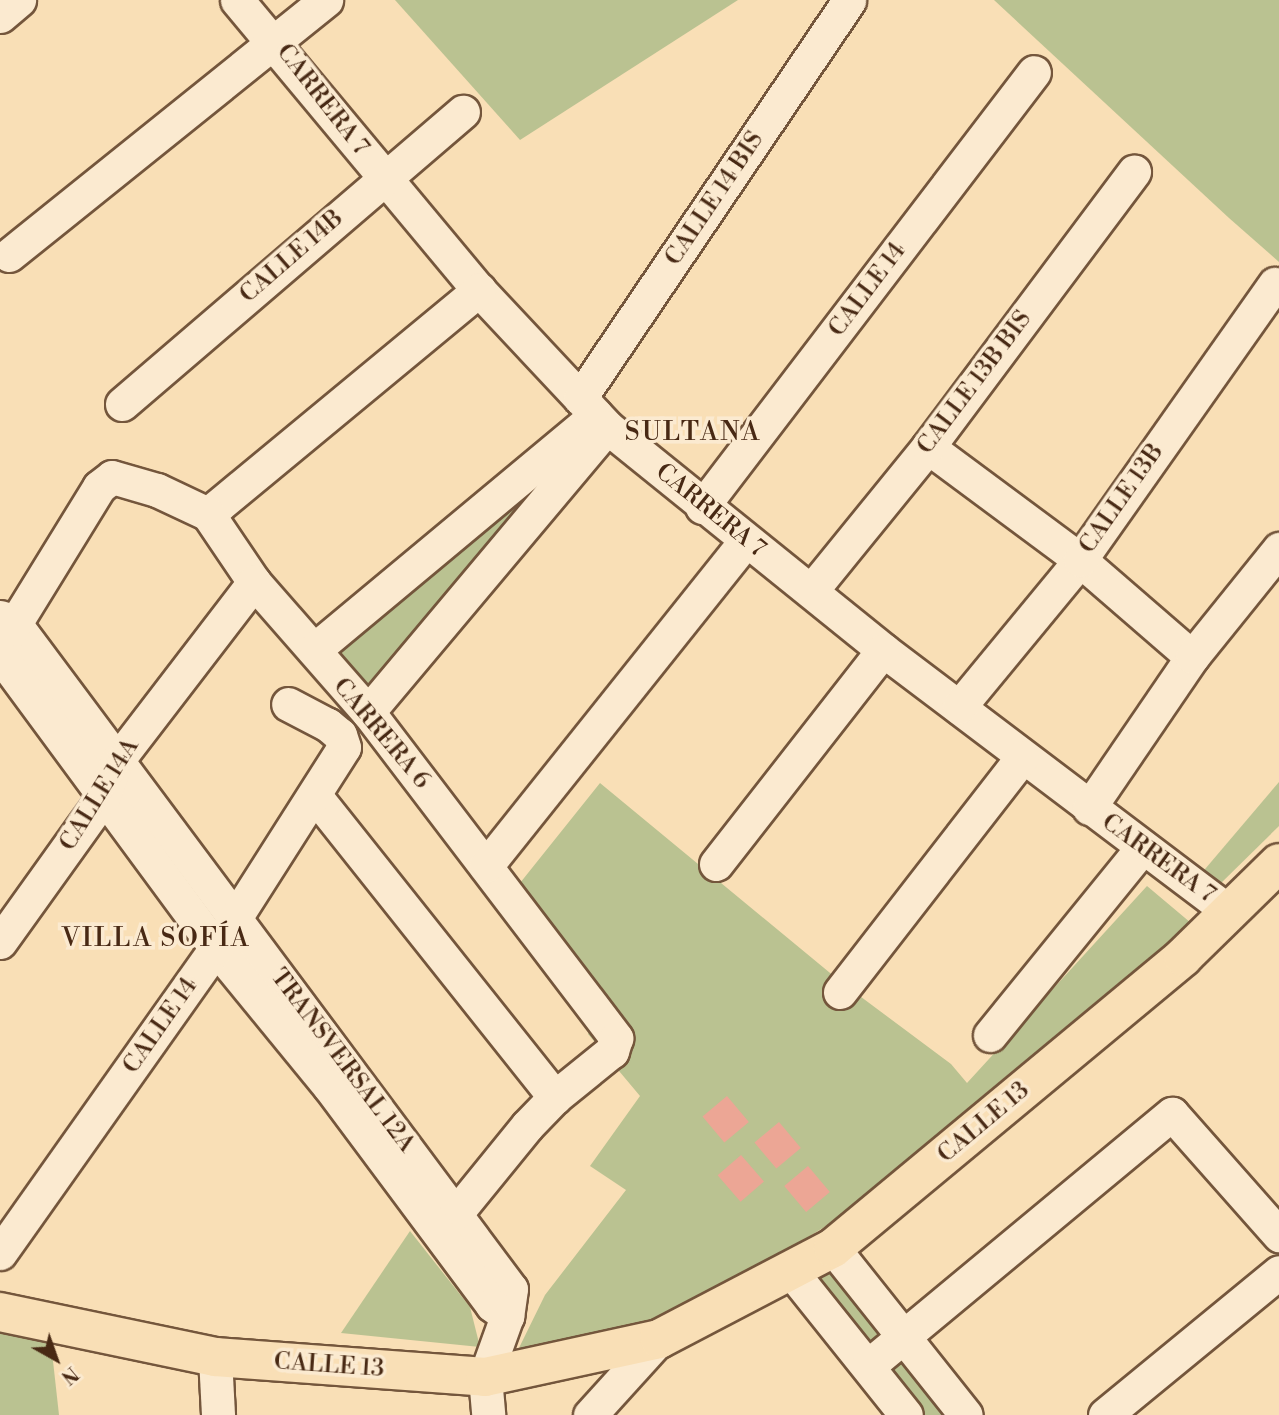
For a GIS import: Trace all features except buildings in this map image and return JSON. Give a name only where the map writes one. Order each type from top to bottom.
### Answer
[{"type":"main road","name":"CALLE 13","points":[[0,1312],[215,1357],[485,1377],[565,1363],[659,1339],[833,1248],[1183,957],[1279,863]]},
{"type":"street","points":[[0,16],[19,0]]},
{"type":"street","name":"CARRERA 7","points":[[237,0],[274,40],[384,178],[479,290],[595,413],[702,507],[883,650],[1230,912]]},
{"type":"street","points":[[9,255],[326,0]]},
{"type":"street","name":"CALLE 14 BIS","points":[[368,712],[595,413],[849,0]]},
{"type":"street","name":"CALLE 14","points":[[702,507],[1034,72]]},
{"type":"street","name":"CALLE 14B","points":[[122,404],[463,112]]},
{"type":"street","name":"CALLE 13B BIS","points":[[811,591],[928,447],[1134,172]]},
{"type":"street","name":"CALLE 13B","points":[[959,706],[1080,560],[1275,284]]},
{"type":"street","points":[[4,629],[99,487],[112,477],[157,490],[208,514],[479,290]]},
{"type":"street","points":[[321,660],[595,413]]},
{"type":"street","points":[[928,447],[1080,560],[1192,657]]},
{"type":"street","name":"CARRERA 6","points":[[208,514],[254,582],[368,712],[616,1038],[612,1051],[555,1097]]},
{"type":"street","points":[[486,866],[745,541]]},
{"type":"street","points":[[1089,808],[1192,657],[1279,549]]},
{"type":"street","name":"CALLE 14A","points":[[0,942],[103,798],[116,762],[254,582]]},
{"type":"street","name":"TRANSVERSAL 12A","points":[[4,629],[116,762],[457,1212],[511,1289],[507,1316],[485,1377]]},
{"type":"street","points":[[716,864],[883,650]]},
{"type":"street","name":"TRANSVERSAL 12A","points":[[0,655],[216,948],[329,1086],[492,1305],[507,1316]]},
{"type":"street","name":"CALLE 14","points":[[0,1253],[216,948],[233,916],[316,797],[344,747],[341,736],[305,713],[321,660]]},
{"type":"street","points":[[840,992],[1022,757]]},
{"type":"street","points":[[316,797],[555,1097],[457,1212]]},
{"type":"street","points":[[990,1035],[1143,847]]},
{"type":"street","points":[[868,1366],[1172,1114],[1279,1235]]},
{"type":"street","points":[[833,1248],[967,1415]]},
{"type":"street","points":[[791,1271],[906,1415]]},
{"type":"street","points":[[1105,1415],[1279,1272]]},
{"type":"street","name":"CALLE 13","points":[[590,1415],[659,1339]]},
{"type":"street","points":[[215,1357],[218,1415]]},
{"type":"street","points":[[485,1377],[488,1415]]},
{"type":"green space","points":[[395,0],[738,0],[520,140]]},
{"type":"green space","points":[[994,0],[1279,0],[1279,262],[1229,218]]},
{"type":"green space","points":[[586,437],[363,689],[326,648]]},
{"type":"green space","points":[[1279,782],[1279,826],[1217,887],[1200,875]]},
{"type":"green space","points":[[600,783],[841,982],[951,1064],[967,1083],[1147,886],[1191,923],[980,1098],[951,1130],[842,1216],[728,1287],[615,1336],[517,1352],[545,1295],[626,1190],[590,1166],[640,1096],[588,1034],[603,1001],[516,888]]},
{"type":"green space","points":[[410,1231],[470,1307],[480,1347],[341,1333]]},
{"type":"green space","points":[[834,1262],[891,1332],[874,1345],[818,1275]]},
{"type":"green space","points":[[0,1326],[50,1334],[59,1415],[0,1415]]},
{"type":"green space","points":[[905,1347],[953,1415],[922,1415],[884,1362]]},
{"type":"district","name":"SULTANA","points":[[693,433]]},
{"type":"district","name":"VILLA SOFÍA","points":[[156,939]]}]
